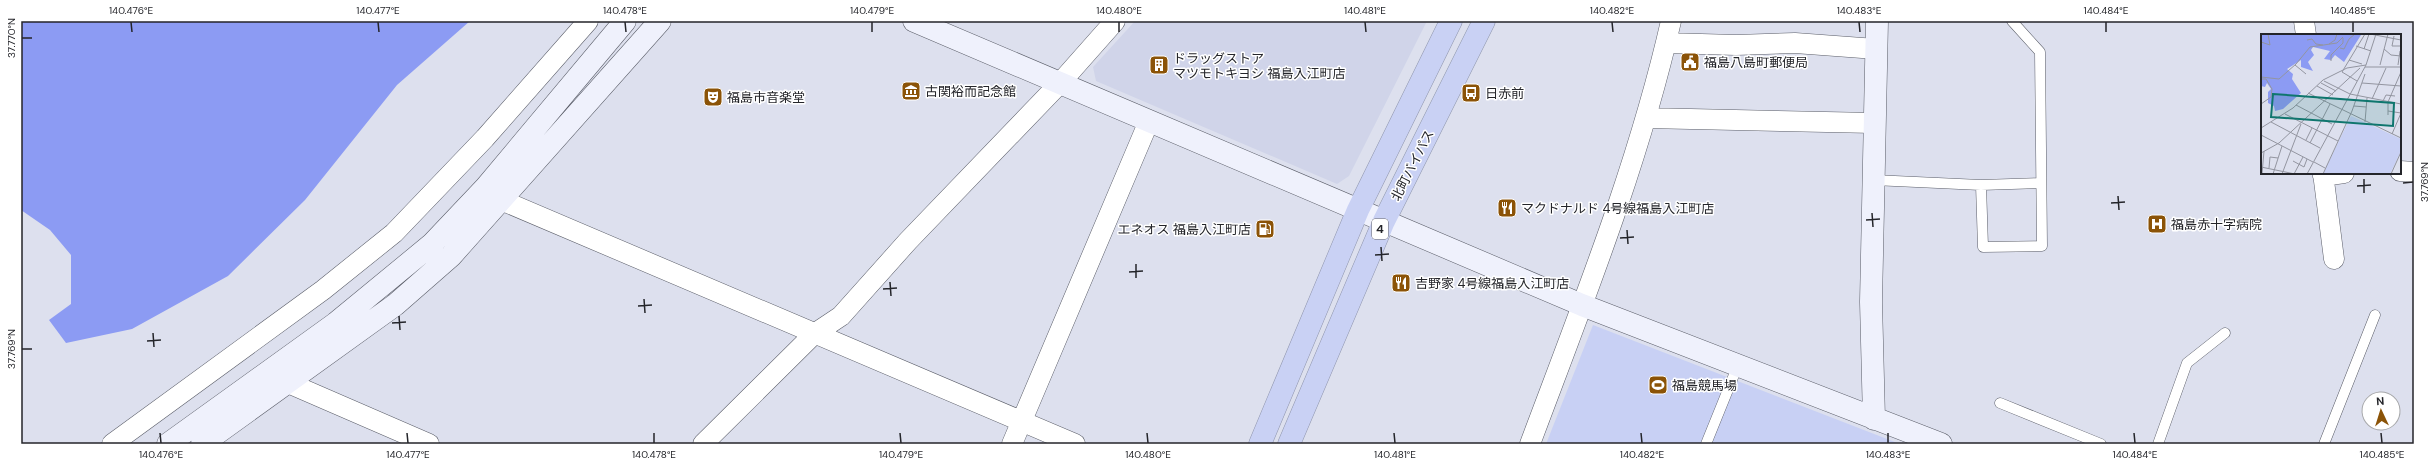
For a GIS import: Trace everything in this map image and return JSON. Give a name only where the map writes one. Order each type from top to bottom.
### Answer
[{"type":"highway","name":"4","points":[[1260,444],[1358,210],[1451,21]]},
{"type":"highway","name":"北町バイパス","points":[[1289,444],[1384,221],[1484,21]]},
{"type":"street","points":[[112,444],[323,290],[394,234],[485,138],[588,21]]},
{"type":"street","points":[[202,444],[286,382],[395,305],[451,256],[493,194],[625,21]]},
{"type":"street","points":[[168,444],[336,323],[493,194],[660,21]]},
{"type":"street","points":[[914,21],[1061,82],[1149,121],[1582,305],[1941,444]]},
{"type":"street","points":[[703,444],[814,334],[841,316],[908,241],[1061,82],[1115,21]]},
{"type":"street","points":[[1530,444],[1609,235],[1646,118],[1671,21]]},
{"type":"street","points":[[1874,419],[1871,302],[1877,21]]},
{"type":"street","points":[[2304,21],[2306,34]]},
{"type":"street","points":[[1666,43],[1736,45],[1795,43],[1876,49]]},
{"type":"street","points":[[1646,118],[1874,123]]},
{"type":"street","points":[[1012,444],[1149,121]]},
{"type":"street","points":[[2401,171],[2414,172]]},
{"type":"street","points":[[2323,174],[2334,260]]},
{"type":"street","points":[[493,194],[814,334],[1075,444]]},
{"type":"street","points":[[286,382],[429,444]]},
{"type":"lane","points":[[1981,185],[1983,247],[2042,246],[2040,52],[2012,21]]},
{"type":"lane","points":[[1873,180],[1981,185],[2042,183]]},
{"type":"lane","points":[[2324,444],[2375,315]]},
{"type":"lane","points":[[2158,444],[2187,363],[2225,333]]},
{"type":"lane","points":[[1706,444],[1738,365]]},
{"type":"lane","points":[[2000,404],[2102,444]]},
{"type":"shaded area","points":[[21,21],[470,21],[397,85],[305,200],[228,276],[132,329],[66,343],[49,320],[71,304],[71,255],[50,230],[21,210]]},
{"type":"shaded area","points":[[1135,21],[1427,21],[1349,176],[1337,184],[1096,81],[1093,67]]},
{"type":"shaded area","name":"福島競馬場","points":[[1593,325],[1900,444],[1546,444]]},
{"type":"place","name":"福島八島町郵便局","points":[[1690,62]]},
{"type":"place","name":"ドラッグストア マツモトキヨシ 福島入江町店","points":[[1159,65]]},
{"type":"place","name":"古関裕而記念館","points":[[911,91]]},
{"type":"place","name":"日赤前","points":[[1471,93]]},
{"type":"place","name":"福島市音楽堂","points":[[713,97]]},
{"type":"place","name":"マクドナルド 4号線福島入江町店","points":[[1507,208]]},
{"type":"place","name":"福島赤十字病院","points":[[2157,224]]},
{"type":"place","name":"エネオス 福島入江町店","points":[[1265,229]]},
{"type":"place","name":"吉野家 4号線福島入江町店","points":[[1401,283]]},
{"type":"place","name":"福島競馬場","points":[[1658,385]]}]
